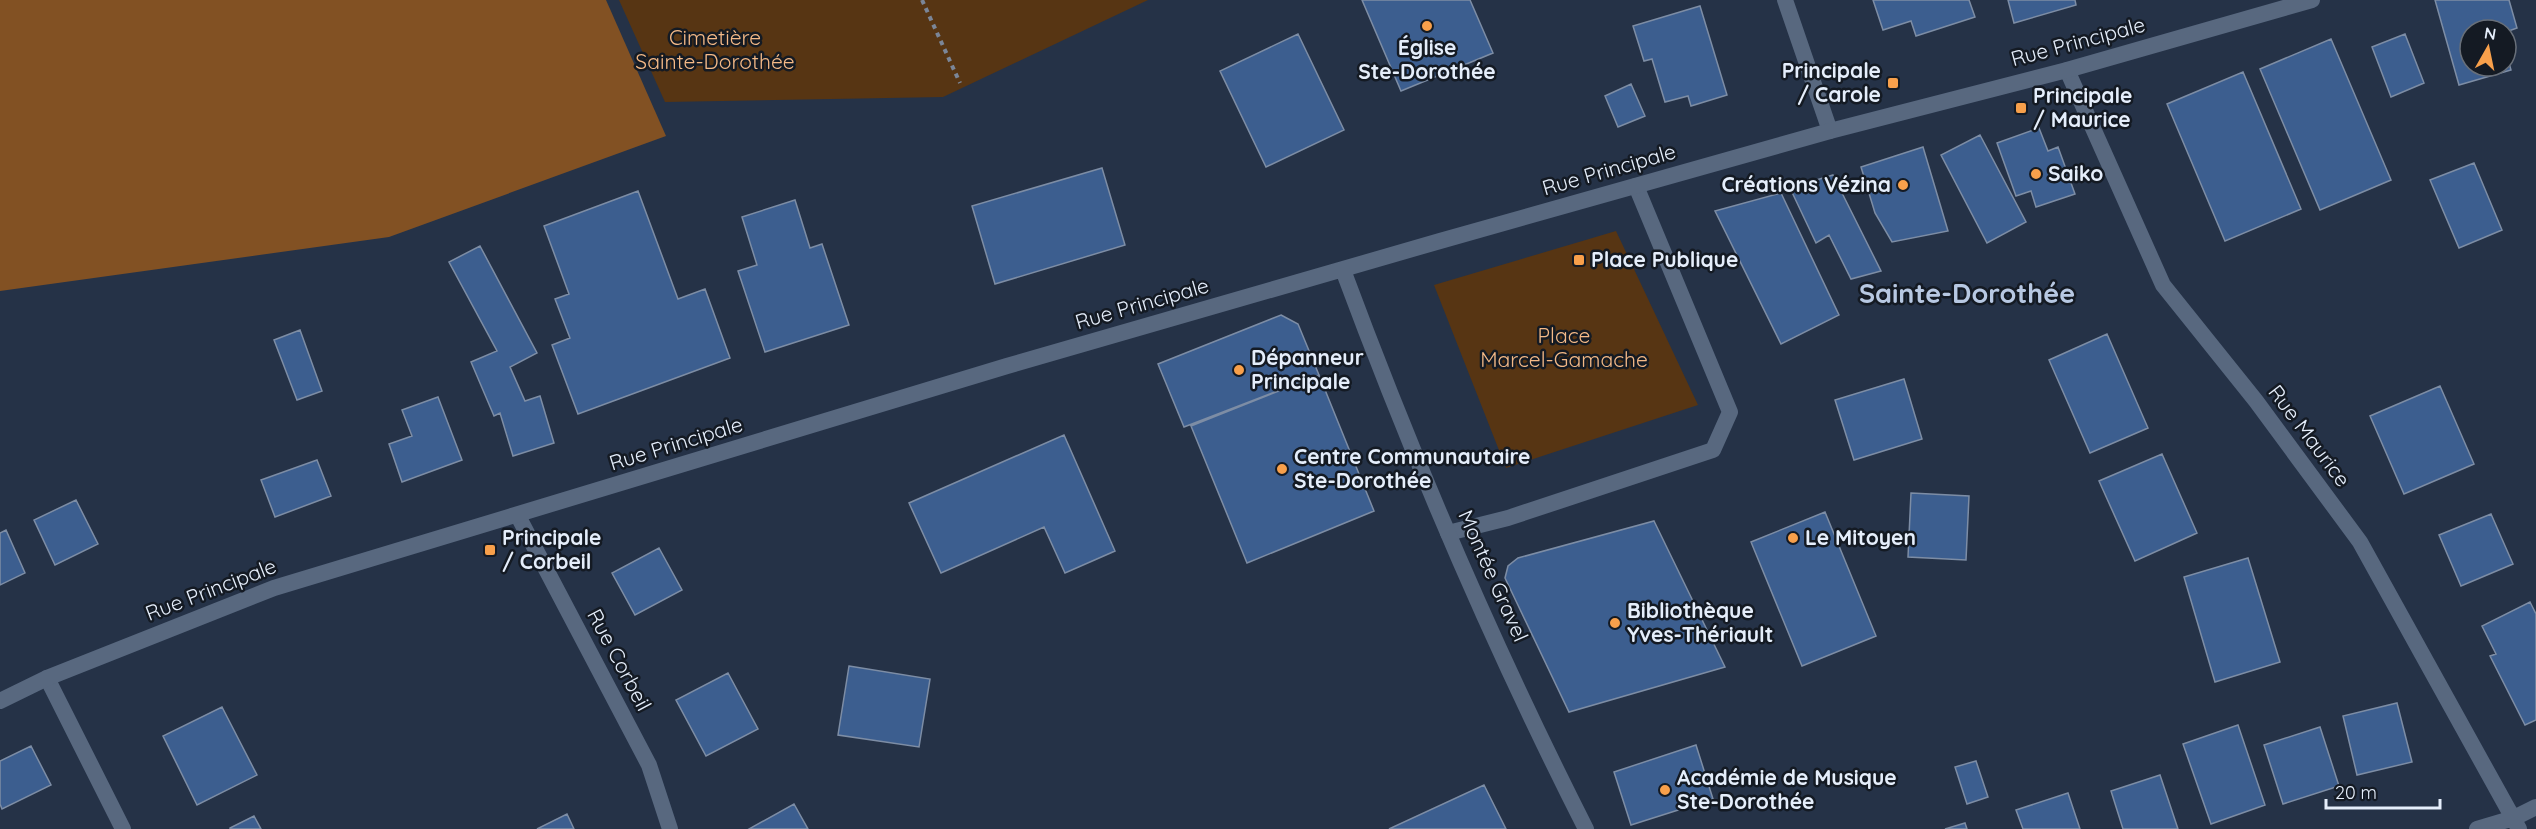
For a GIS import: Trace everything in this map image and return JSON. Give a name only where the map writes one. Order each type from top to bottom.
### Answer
[{"type":"street","points":[[1785,0],[1830,131]]},
{"type":"street","name":"Rue Principale","points":[[0,701],[47,678],[274,588],[1008,366],[1830,131],[2067,70],[2312,0]]},
{"type":"street","name":"Rue Maurice","points":[[2067,70],[2163,285],[2256,401],[2360,542],[2516,824]]},
{"type":"street","points":[[1448,533],[1508,518],[1713,450],[1730,412],[1636,186]]},
{"type":"street","name":"Montée Gravel","points":[[1343,270],[1448,533],[1549,755],[1586,829]]},
{"type":"street","name":"Rue Corbeil","points":[[518,516],[649,765],[670,829]]},
{"type":"street","points":[[47,678],[123,829]]},
{"type":"street","points":[[2477,829],[2516,824],[2536,807]]},
{"type":"path","points":[[922,0],[960,83]]},
{"type":"green space","name":"Cimetière Sainte-Dorothée","points":[[619,0],[1148,0],[943,97],[665,102]]},
{"type":"green space","name":"Place Marcel-Gamache","points":[[1616,231],[1698,405],[1506,468],[1434,285]]},
{"type":"shaded area","points":[[0,0],[606,0],[666,136],[389,237],[0,291]]},
{"type":"building","name":"Église Ste-Dorothée","points":[[1362,0],[1470,0],[1493,53],[1401,91]]},
{"type":"building","points":[[1873,0],[1969,0],[1975,17],[1916,36],[1911,21],[1883,30]]},
{"type":"building","points":[[2008,0],[2075,0],[2076,5],[2014,23]]},
{"type":"building","points":[[2435,0],[2509,0],[2514,18],[2458,18],[2458,78],[2483,78],[2459,85]]},
{"type":"building","points":[[1700,6],[1727,95],[1691,106],[1688,96],[1665,102],[1652,59],[1644,61],[1633,26]]},
{"type":"building","points":[[1298,34],[1344,130],[1266,167],[1220,71]]},
{"type":"building","points":[[2405,34],[2424,83],[2391,97],[2372,47]]},
{"type":"building","points":[[2331,39],[2391,180],[2320,210],[2260,69]]},
{"type":"building","points":[[2243,72],[2301,209],[2225,241],[2167,104]]},
{"type":"building","points":[[1631,84],[1645,116],[1618,127],[1605,96]]},
{"type":"building","points":[[2039,128],[2048,151],[2058,147],[2075,194],[2036,207],[2031,191],[2016,196],[1997,143]]},
{"type":"building","points":[[1980,135],[2026,222],[1987,243],[1941,155]]},
{"type":"building","points":[[1923,147],[1948,231],[1892,242],[1875,213],[1861,167]]},
{"type":"building","points":[[2474,163],[2502,230],[2459,248],[2430,180]]},
{"type":"building","points":[[1102,168],[1125,245],[995,284],[972,206]]},
{"type":"building","points":[[1833,175],[1881,271],[1851,279],[1829,235],[1816,243],[1790,188]]},
{"type":"building","points":[[638,191],[678,299],[705,289],[730,358],[578,414],[552,345],[570,338],[555,299],[569,294],[544,226]]},
{"type":"building","points":[[1781,193],[1839,315],[1781,344],[1715,211]]},
{"type":"building","points":[[795,200],[810,248],[822,244],[849,325],[765,352],[738,271],[757,265],[742,217]]},
{"type":"building","points":[[480,246],[537,353],[510,367],[525,401],[540,396],[554,443],[513,456],[500,413],[494,416],[471,362],[497,351],[449,262]]},
{"type":"building","name":"Dépanneur Principale","points":[[1281,315],[1298,324],[1319,375],[1184,427],[1158,364]]},
{"type":"building","points":[[300,330],[322,391],[297,400],[274,340]]},
{"type":"building","points":[[2107,334],[2148,428],[2090,453],[2049,360]]},
{"type":"building","name":"Centre Communautaire Ste-Dorothée","points":[[1319,375],[1374,511],[1247,563],[1191,426]]},
{"type":"building","points":[[1904,379],[1922,439],[1854,460],[1835,400]]},
{"type":"building","points":[[2440,386],[2474,464],[2404,494],[2370,416]]},
{"type":"building","points":[[438,397],[462,460],[402,482],[389,444],[412,436],[402,410]]},
{"type":"building","points":[[1064,435],[1115,551],[1065,573],[1044,527],[941,573],[909,503]]},
{"type":"building","points":[[2162,454],[2197,533],[2135,561],[2099,481]]},
{"type":"building","points":[[317,460],[331,496],[275,517],[261,480]]},
{"type":"building","points":[[1911,493],[1969,496],[1966,560],[1908,557]]},
{"type":"building","points":[[76,500],[98,544],[55,565],[34,520]]},
{"type":"building","points":[[1825,512],[1876,636],[1802,666],[1751,542]]},
{"type":"building","points":[[2491,514],[2513,564],[2461,586],[2439,535]]},
{"type":"building","name":"Bibliothèque Yves-Thériault","points":[[1654,521],[1725,667],[1569,712],[1505,578],[1508,566],[1518,558]]},
{"type":"building","points":[[6,530],[25,573],[0,585],[0,533]]},
{"type":"building","points":[[659,548],[682,590],[635,615],[612,573]]},
{"type":"building","points":[[2248,558],[2280,662],[2215,682],[2184,577]]},
{"type":"building","points":[[2530,602],[2536,614],[2536,720],[2525,725],[2490,656],[2496,654],[2482,626]]},
{"type":"building","points":[[849,666],[930,679],[919,747],[838,735]]},
{"type":"building","points":[[728,673],[758,729],[706,756],[676,700]]},
{"type":"building","points":[[2397,703],[2412,762],[2357,775],[2343,716]]},
{"type":"building","points":[[222,707],[257,775],[197,805],[163,736]]},
{"type":"building","points":[[2238,725],[2265,805],[2211,824],[2183,744]]},
{"type":"building","points":[[2320,727],[2339,786],[2283,804],[2264,745]]},
{"type":"building","name":"Académie de Musique Ste-Dorothée","points":[[1696,745],[1713,799],[1631,825],[1614,772]]},
{"type":"building","points":[[31,746],[51,785],[2,809],[0,761]]},
{"type":"building","points":[[1976,761],[1988,797],[1967,804],[1955,767]]},
{"type":"building","points":[[2160,775],[2178,829],[2123,829],[2111,791]]},
{"type":"building","points":[[1484,785],[1506,829],[1389,829]]},
{"type":"building","points":[[2068,793],[2080,829],[2023,829],[2016,810]]},
{"type":"building","points":[[794,804],[808,829],[749,829]]},
{"type":"building","points":[[567,814],[574,829],[537,829]]},
{"type":"building","points":[[254,816],[261,829],[230,829],[230,828]]},
{"type":"building","points":[[1965,823],[1967,829],[1945,829]]},
{"type":"place","name":"Église Ste-Dorothée","points":[[1427,26]]},
{"type":"place","name":"Principale / Carole","points":[[1893,83]]},
{"type":"place","name":"Principale / Maurice","points":[[2021,108]]},
{"type":"place","name":"Saiko","points":[[2036,174]]},
{"type":"place","name":"Créations Vézina","points":[[1903,185]]},
{"type":"place","name":"Place Publique","points":[[1579,260]]},
{"type":"place","name":"Dépanneur Principale","points":[[1239,370]]},
{"type":"place","name":"Centre Communautaire Ste-Dorothée","points":[[1282,469]]},
{"type":"place","name":"Le Mitoyen","points":[[1793,538]]},
{"type":"place","name":"Principale / Corbeil","points":[[490,550]]},
{"type":"place","name":"Bibliothèque Yves-Thériault","points":[[1615,623]]},
{"type":"place","name":"Académie de Musique Ste-Dorothée","points":[[1665,790]]},
{"type":"district","name":"Sainte-Dorothée","points":[[1967,294]]}]
